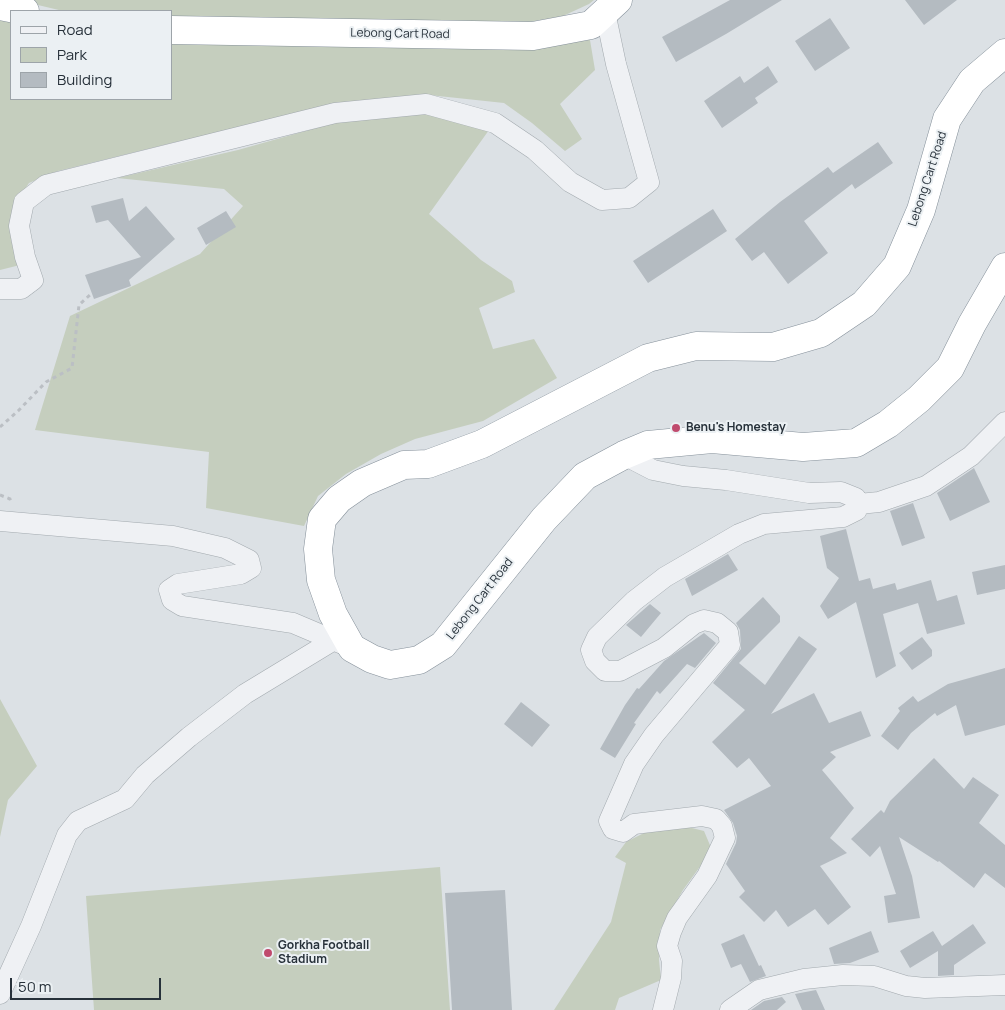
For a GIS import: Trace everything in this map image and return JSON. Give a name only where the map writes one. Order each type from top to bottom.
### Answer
[{"type":"highway","points":[[0,6],[20,10]]},
{"type":"highway","name":"Lebong Cart Road","points":[[172,30],[533,36],[591,25],[612,6]]},
{"type":"highway","name":"Lebong Cart Road","points":[[1005,53],[972,81],[947,119],[921,210],[897,266],[864,304],[821,333],[773,347],[696,346],[648,358],[482,444],[428,464],[404,465],[362,483],[339,499],[322,519],[318,549],[321,580],[343,644],[372,660],[390,666],[419,660],[443,646],[544,519],[585,476],[624,454],[648,445],[712,439],[803,447],[856,443],[888,424],[919,399],[950,368],[972,324],[1005,267]]},
{"type":"street","points":[[0,289],[20,289],[33,280],[25,257],[19,226],[24,202],[46,185],[335,113],[426,104],[486,121],[495,124],[535,150],[570,182],[602,200],[629,198],[649,182],[616,64],[612,6]]},
{"type":"street","points":[[859,504],[879,502],[926,486],[971,456],[1005,422]]},
{"type":"street","points":[[624,454],[653,470],[683,476],[726,480],[809,493],[841,492],[856,498],[859,504],[857,510],[843,517],[764,524],[739,534],[666,577],[634,601],[597,637],[591,650],[595,661],[605,671],[620,671],[664,648],[694,624],[704,620],[718,624],[728,632],[730,645],[654,735],[634,764],[609,820],[613,829],[623,832],[634,824],[702,816],[716,819],[722,826],[725,838],[719,854],[707,876],[677,918],[671,932],[667,946],[672,961],[672,978],[663,1010]]},
{"type":"street","points":[[0,521],[173,536],[225,548],[249,560],[252,568],[241,574],[178,584],[169,590],[172,600],[182,606],[292,623],[343,644]]},
{"type":"street","points":[[0,994],[31,926],[67,835],[78,821],[124,799],[145,775],[189,737],[244,694],[343,644]]},
{"type":"street","points":[[730,1010],[759,990],[804,979],[843,975],[874,976],[906,986],[925,988],[1005,985]]},
{"type":"path","points":[[0,427],[46,382],[72,368],[79,305],[92,293]]},
{"type":"green space","points":[[17,0],[594,0],[563,16],[529,22],[172,21],[172,10],[59,10]]},
{"type":"green space","points":[[0,17],[10,20],[10,100],[172,100],[172,40],[529,43],[590,40],[595,70],[560,104],[582,139],[565,151],[532,123],[504,103],[429,95],[176,142],[58,171],[29,183],[12,209],[11,240],[20,265],[0,270]]},
{"type":"green space","points":[[425,111],[489,130],[429,214],[481,260],[512,281],[515,292],[479,308],[493,349],[534,339],[557,378],[483,421],[415,439],[381,454],[346,474],[318,496],[304,526],[206,508],[209,452],[35,430],[70,316],[200,254],[243,206],[224,189],[117,178],[238,150],[334,123]]},
{"type":"green space","points":[[0,699],[37,766],[8,800],[0,837]]},
{"type":"green space","points":[[684,826],[704,831],[712,850],[683,890],[660,930],[659,960],[661,980],[619,998],[615,1010],[554,1010],[611,922],[626,863],[615,857],[626,842],[650,830]]},
{"type":"green space","name":"Gorkha Football Stadium","points":[[440,867],[450,1010],[94,1010],[86,896]]},
{"type":"building","points":[[730,0],[782,0],[676,62],[662,37]]},
{"type":"building","points":[[905,0],[957,0],[924,25]]},
{"type":"building","points":[[830,18],[850,48],[815,71],[795,41]]},
{"type":"building","points":[[768,66],[778,82],[755,98],[758,103],[722,128],[704,101],[740,76],[744,83]]},
{"type":"building","points":[[878,142],[893,163],[855,189],[852,184],[804,221],[828,253],[788,284],[764,252],[752,261],[735,239],[780,202],[828,167],[833,173]]},
{"type":"building","points":[[123,198],[129,221],[146,206],[175,239],[129,280],[131,286],[94,299],[85,275],[141,257],[108,220],[96,223],[91,206]]},
{"type":"building","points":[[713,209],[727,231],[648,283],[633,261]]},
{"type":"building","points":[[226,211],[236,227],[206,245],[197,228]]},
{"type":"building","points":[[974,468],[990,502],[950,521],[937,493]]},
{"type":"building","points":[[913,503],[925,538],[902,546],[890,511]]},
{"type":"building","points":[[846,529],[859,581],[870,578],[873,589],[895,583],[897,590],[931,580],[937,601],[957,595],[965,624],[927,634],[918,603],[883,614],[896,666],[876,678],[856,602],[828,619],[820,606],[839,578],[827,568],[820,536]]},
{"type":"building","points":[[728,554],[738,570],[692,596],[685,579]]},
{"type":"building","points":[[1005,565],[1005,589],[977,595],[972,572]]},
{"type":"building","points":[[763,597],[780,616],[780,622],[739,663],[765,685],[799,636],[817,649],[771,714],[814,693],[829,723],[861,711],[871,736],[830,752],[836,757],[822,770],[854,808],[830,838],[847,853],[820,866],[851,907],[828,925],[815,909],[788,927],[776,910],[764,922],[739,897],[745,891],[726,864],[736,843],[737,836],[733,823],[724,810],[771,786],[749,758],[737,768],[712,742],[745,710],[713,683],[741,649],[740,630],[736,623]]},
{"type":"building","points":[[650,604],[661,613],[641,637],[626,625]]},
{"type":"building","points":[[704,633],[716,643],[695,668],[687,664],[660,694],[657,691],[634,723],[636,724],[615,758],[600,749],[637,688],[639,689],[664,661]]},
{"type":"building","points":[[922,637],[932,650],[932,656],[912,670],[899,653]]},
{"type":"building","points":[[1005,668],[1005,725],[965,736],[956,705],[937,716],[935,713],[911,733],[898,750],[881,736],[900,711],[898,708],[913,696],[918,702],[948,684]]},
{"type":"building","points":[[521,702],[550,725],[532,747],[504,724]]},
{"type":"building","points":[[934,758],[964,789],[973,777],[999,795],[979,823],[1005,845],[1005,888],[985,873],[974,888],[939,861],[899,837],[912,876],[920,918],[888,923],[884,896],[896,894],[880,846],[870,857],[851,839],[881,810],[884,813],[890,801]]},
{"type":"building","points":[[505,890],[512,1010],[452,1010],[445,893]]},
{"type":"building","points":[[973,924],[986,943],[954,965],[954,975],[938,976],[938,951],[910,968],[900,951],[933,931],[942,946]]},
{"type":"building","points":[[871,931],[879,952],[850,963],[834,964],[829,948]]},
{"type":"building","points":[[744,934],[759,966],[761,965],[766,976],[750,982],[741,964],[731,968],[721,944]]},
{"type":"building","points":[[816,990],[825,1010],[802,1010],[795,994]]},
{"type":"building","points":[[782,997],[786,1002],[777,1010],[751,1010],[764,1001]]},
{"type":"place","name":"Benu's Homestay","points":[[676,428]]},
{"type":"place","name":"Gorkha Football Stadium","points":[[268,953]]}]
